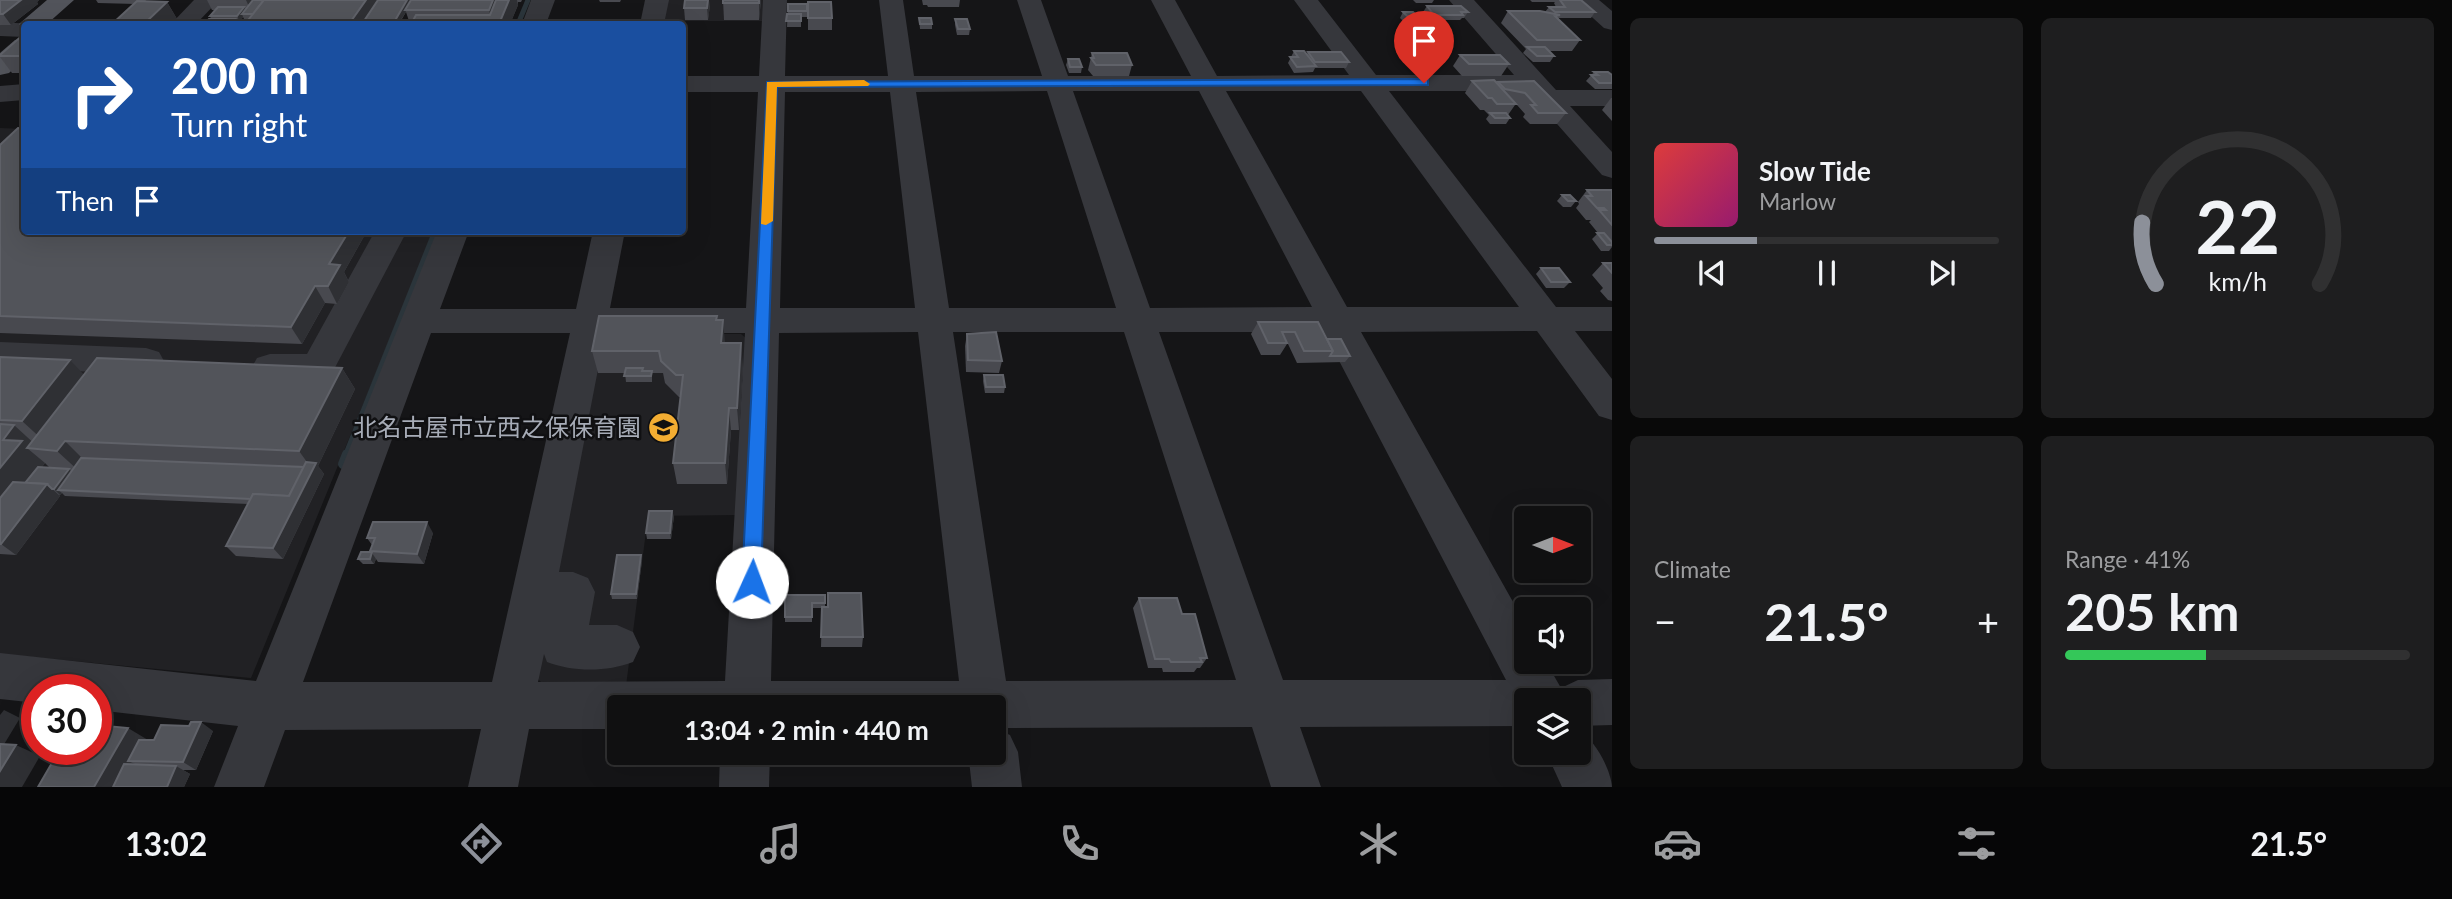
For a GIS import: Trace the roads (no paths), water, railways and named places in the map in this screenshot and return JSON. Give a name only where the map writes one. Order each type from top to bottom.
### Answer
[{"type":"main road","points":[[36,21],[62,0]]},
{"type":"main road","points":[[55,21],[80,0]]},
{"type":"main road","points":[[0,51],[21,33]]},
{"type":"main road","points":[[0,67],[21,49]]},
{"type":"street","points":[[186,21],[207,0]]},
{"type":"street","points":[[535,21],[543,0]]},
{"type":"street","points":[[653,21],[657,0]]},
{"type":"street","points":[[747,695],[775,0]]},
{"type":"street","points":[[891,0],[985,695]]},
{"type":"street","points":[[1028,0],[1296,787]]},
{"type":"street","points":[[1163,0],[1536,688]]},
{"type":"street","points":[[1306,0],[1612,406]]},
{"type":"street","points":[[1461,0],[1612,169]]},
{"type":"street","points":[[1585,0],[1612,23]]},
{"type":"street","points":[[0,29],[21,30]]},
{"type":"street","points":[[686,84],[1368,83],[1542,90],[1612,98]]},
{"type":"street","points":[[0,94],[21,92]]},
{"type":"street","points":[[234,365],[317,369],[389,235]]},
{"type":"street","points":[[239,787],[416,321],[451,235]]},
{"type":"street","points":[[493,787],[608,235]]},
{"type":"street","points":[[416,321],[1612,319]]},
{"type":"street","points":[[0,355],[179,363]]},
{"type":"street","points":[[533,592],[573,592],[563,647],[617,647]]},
{"type":"street","points":[[0,676],[21,680]]},
{"type":"street","points":[[112,696],[270,706],[607,705]]},
{"type":"street","points":[[1591,702],[1612,702]]},
{"type":"street","points":[[1006,705],[1514,703]]},
{"type":"street","points":[[744,787],[745,765]]},
{"type":"street","points":[[994,765],[997,787]]},
{"type":"street","points":[[1577,765],[1589,787]]},
{"type":"waterway","points":[[519,21],[528,0]]},
{"type":"waterway","points":[[346,456],[434,235]]},
{"type":"waterway","points":[[343,464],[347,454]]},
{"type":"place","name":"北名古屋市立西之保保育園","points":[[664,428]]}]
